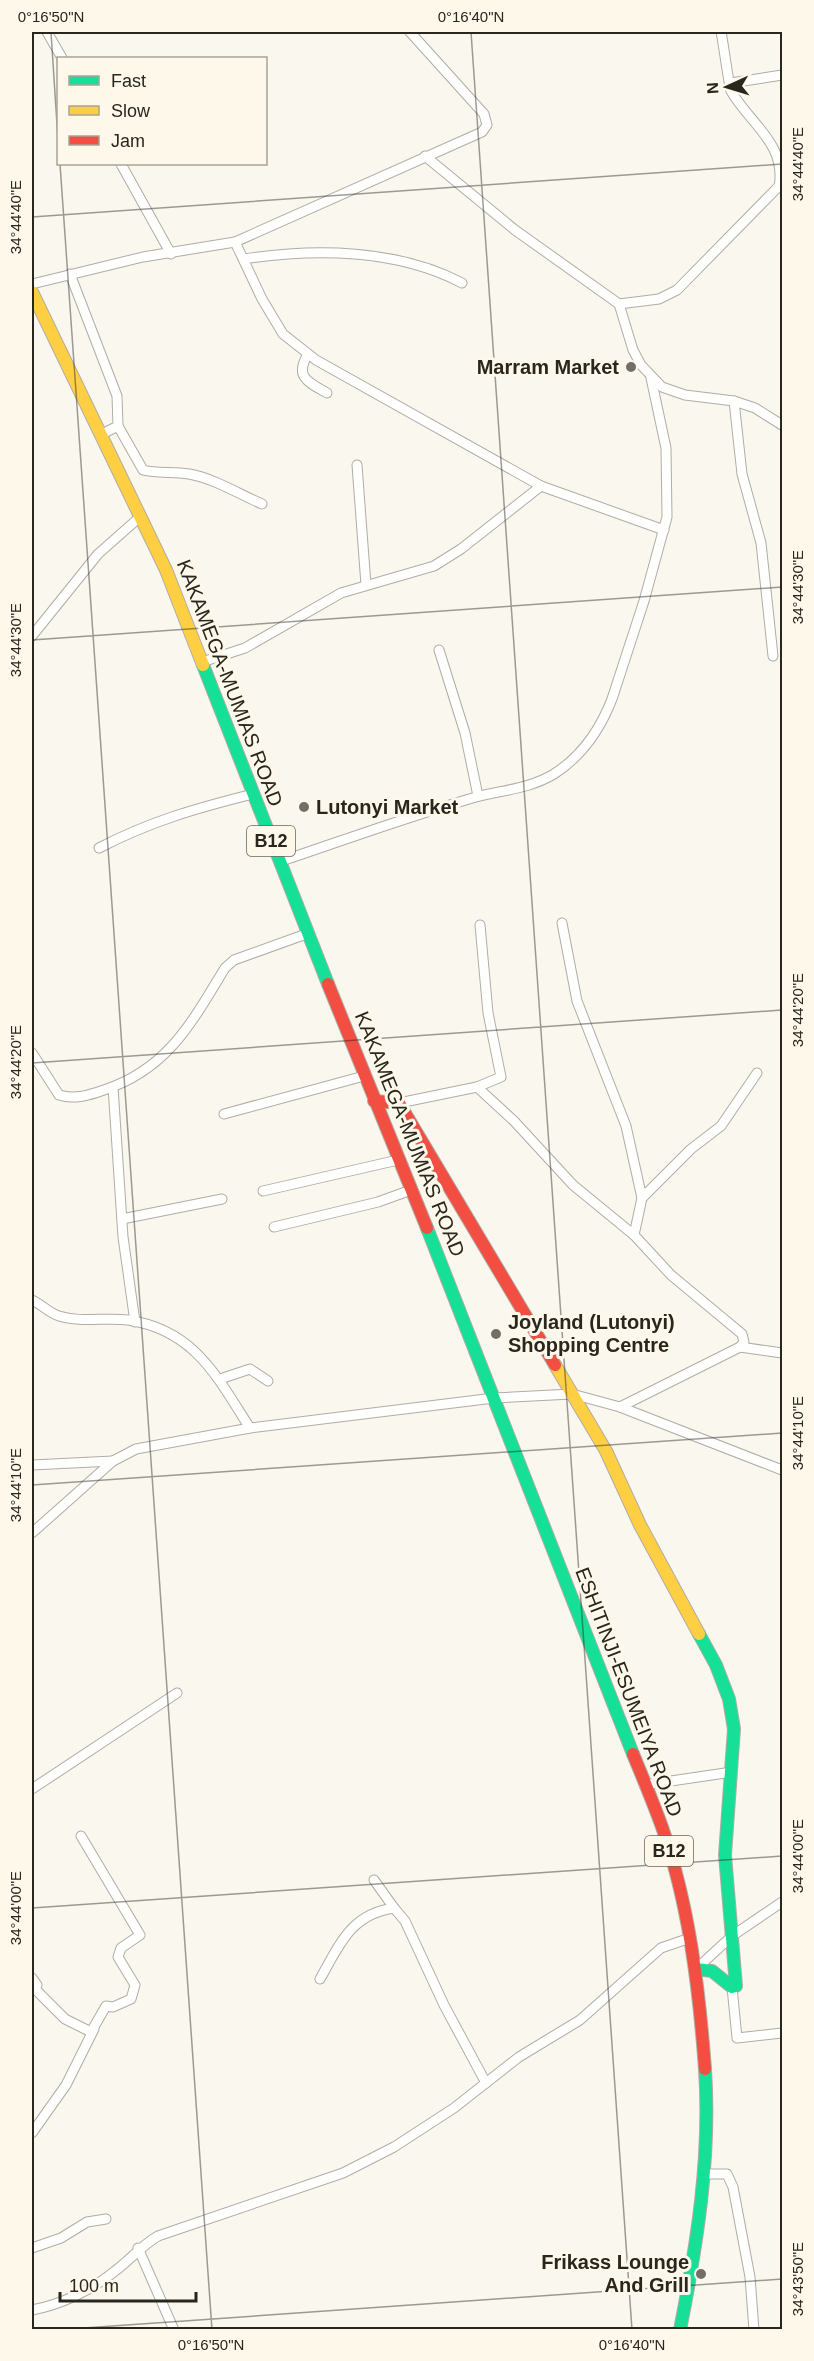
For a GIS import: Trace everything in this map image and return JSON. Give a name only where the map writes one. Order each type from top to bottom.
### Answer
[{"type":"main road","name":"KAKAMEGA-MUMIAS ROAD","points":[[32,292],[141,516],[202,662],[279,862],[494,1398]]},
{"type":"main road","points":[[374,1101],[399,1103],[573,1394],[606,1451],[640,1525],[716,1665],[729,1699],[734,1729],[725,1855],[736,1983],[732,1987],[716,1972],[707,1968],[696,1969]]},
{"type":"main road","name":"ESHITINJI-ESUMEIYA ROAD","points":[[494,1398],[644,1785],[676,1874],[690,1938],[696,1969],[706,2073],[705,2174],[702,2215],[680,2330]]},
{"type":"street","points":[[47,32],[61,57]]},
{"type":"street","points":[[32,284],[143,257],[235,242],[482,132],[488,121],[410,32]]},
{"type":"street","points":[[619,304],[659,299],[677,290],[781,185],[780,165],[774,147],[730,90],[731,83],[721,32]]},
{"type":"street","points":[[731,83],[783,75]]},
{"type":"street","points":[[279,862],[478,796],[530,786],[554,773],[585,748],[604,720],[612,699],[664,530],[666,448],[651,378],[633,350],[619,304],[514,230],[425,156]]},
{"type":"street","points":[[122,165],[171,254]]},
{"type":"street","points":[[235,242],[262,299],[283,334],[308,354],[541,486],[664,530]]},
{"type":"street","points":[[244,259],[280,253],[386,258],[445,274],[462,283]]},
{"type":"street","points":[[70,274],[117,396],[118,426],[143,470],[158,474],[172,471],[192,474],[262,504]]},
{"type":"street","points":[[308,354],[301,366],[302,373],[309,382],[327,393]]},
{"type":"street","points":[[651,378],[674,392],[734,401],[755,408],[783,425]]},
{"type":"street","points":[[734,401],[742,474],[761,543],[773,656]]},
{"type":"street","points":[[102,434],[118,426]]},
{"type":"street","points":[[357,465],[366,585]]},
{"type":"street","points":[[202,662],[245,648],[328,599],[366,585],[402,577],[434,566],[461,549],[541,486]]},
{"type":"street","points":[[32,636],[98,554],[141,516]]},
{"type":"street","points":[[439,650],[465,733],[478,796]]},
{"type":"street","points":[[99,848],[158,820],[196,807],[253,794]]},
{"type":"street","points":[[562,923],[577,1001],[626,1126],[642,1198],[634,1235]]},
{"type":"street","points":[[399,1103],[477,1087],[501,1077],[488,1012],[480,925]]},
{"type":"street","points":[[32,1053],[59,1095],[82,1097],[113,1088],[149,1069],[178,1042],[225,968],[234,960],[309,933]]},
{"type":"street","points":[[642,1198],[691,1149],[721,1126],[757,1073]]},
{"type":"street","points":[[224,1114],[364,1076]]},
{"type":"street","points":[[477,1087],[514,1121],[573,1185],[634,1235],[671,1275],[739,1330],[744,1342],[740,1347],[620,1407]]},
{"type":"street","points":[[113,1088],[122,1219],[135,1322]]},
{"type":"street","points":[[263,1191],[398,1160]]},
{"type":"street","points":[[274,1227],[378,1202],[411,1190]]},
{"type":"street","points":[[122,1219],[222,1199]]},
{"type":"street","points":[[32,1300],[61,1317],[135,1322],[158,1330],[194,1350],[220,1378],[250,1428]]},
{"type":"street","points":[[740,1347],[783,1353]]},
{"type":"street","points":[[220,1378],[250,1369],[268,1381]]},
{"type":"street","points":[[32,1533],[113,1461],[136,1449],[250,1428],[494,1398],[573,1394],[620,1407],[783,1470]]},
{"type":"street","points":[[32,1465],[113,1461]]},
{"type":"street","points":[[32,1789],[177,1693]]},
{"type":"street","points":[[644,1785],[732,1772]]},
{"type":"street","points":[[32,2133],[66,2085],[106,2006],[113,2007],[131,1999],[135,1985],[118,1957],[121,1948],[140,1935],[81,1836]]},
{"type":"street","points":[[374,1880],[405,1921],[444,2005],[486,2083]]},
{"type":"street","points":[[696,1969],[732,1936],[783,1902]]},
{"type":"street","points":[[320,1978],[343,1938],[360,1919],[376,1911],[394,1908]]},
{"type":"street","points":[[32,2310],[53,2306],[113,2273],[138,2248],[158,2236],[343,2173],[394,2147],[454,2108],[519,2057],[580,2020],[662,1948],[690,1938]]},
{"type":"street","points":[[32,1978],[38,1985],[33,1991],[65,2019],[91,2032],[94,2029]]},
{"type":"street","points":[[732,1987],[737,2038],[783,2033]]},
{"type":"street","points":[[705,2174],[727,2175],[733,2187],[750,2277],[754,2330]]},
{"type":"street","points":[[32,2248],[61,2238],[87,2222],[106,2219]]},
{"type":"street","points":[[138,2248],[174,2330]]},
{"type":"traffic: fast","points":[[203,665],[328,984]]},
{"type":"traffic: fast","points":[[427,1228],[633,1754]]},
{"type":"traffic: fast","points":[[696,1969],[712,1971],[732,1987],[736,1986],[725,1855],[734,1729],[729,1699],[716,1665],[699,1634]]},
{"type":"traffic: fast","points":[[680,2330],[701,2200],[706,2135],[705,2069]]},
{"type":"traffic: slow","points":[[32,292],[166,570],[203,665]]},
{"type":"traffic: slow","points":[[555,1365],[606,1451],[640,1525],[699,1634]]},
{"type":"traffic: jam","points":[[328,984],[427,1228]]},
{"type":"traffic: jam","points":[[374,1101],[399,1103],[555,1365]]},
{"type":"traffic: jam","points":[[633,1754],[662,1827],[686,1916],[700,2008],[705,2069]]},
{"type":"place","name":"Marram Market","points":[[631,367]]},
{"type":"place","name":"Lutonyi Market","points":[[304,807]]},
{"type":"place","name":"Joyland (Lutonyi) Shopping Centre","points":[[496,1334]]},
{"type":"place","name":"Frikass Lounge And Grill","points":[[701,2274]]}]
